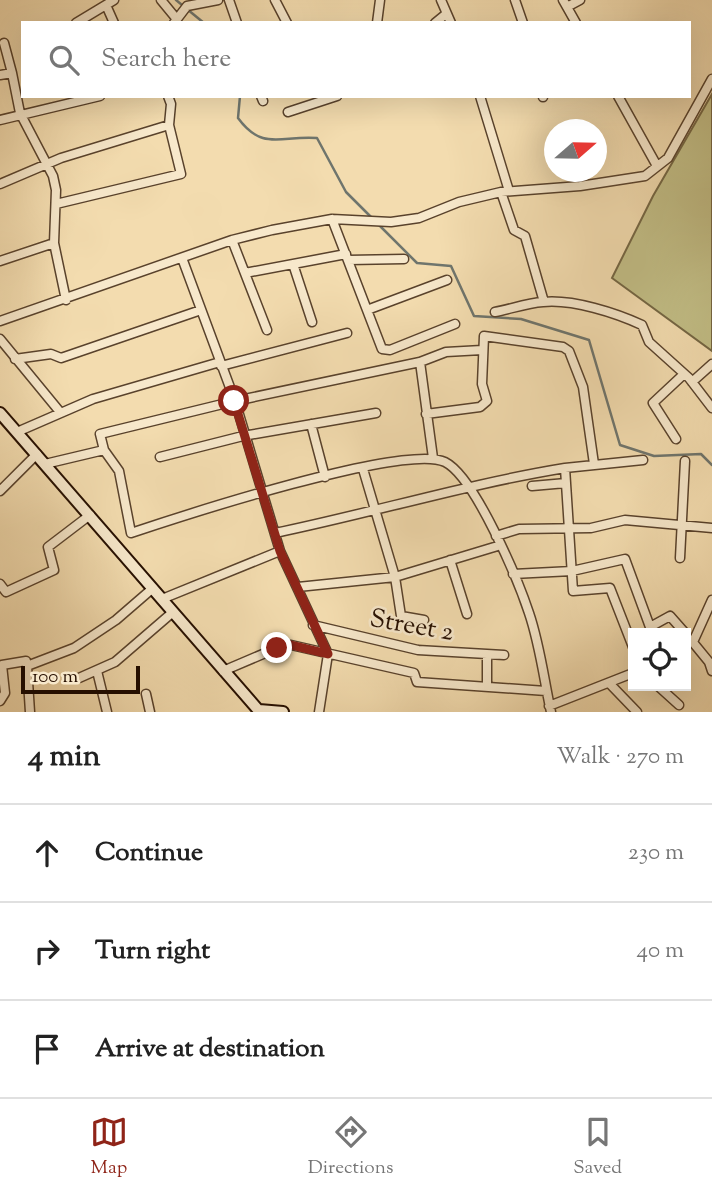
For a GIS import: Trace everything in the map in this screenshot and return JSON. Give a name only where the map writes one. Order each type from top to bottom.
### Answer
[{"type":"street","points":[[161,0],[179,14],[218,0]]},
{"type":"street","points":[[229,0],[236,21]]},
{"type":"street","points":[[275,0],[286,21]]},
{"type":"street","points":[[377,21],[380,0]]},
{"type":"street","points":[[441,0],[450,21]]},
{"type":"street","points":[[515,0],[522,21]]},
{"type":"street","points":[[575,21],[565,4],[580,0]]},
{"type":"street","points":[[79,21],[110,2],[114,21]]},
{"type":"street","points":[[437,21],[446,14]]},
{"type":"street","points":[[4,43],[12,73],[19,84],[20,113],[49,164],[56,190],[54,243],[66,300]]},
{"type":"street","points":[[0,75],[12,73]]},
{"type":"street","points":[[0,321],[232,240],[332,219],[391,222],[419,218],[459,202],[505,192],[645,177],[668,158],[712,79]]},
{"type":"street","points":[[0,120],[91,98]]},
{"type":"street","points":[[56,204],[181,174],[169,125],[171,104],[169,98]]},
{"type":"street","points":[[288,111],[324,98]]},
{"type":"street","points":[[481,98],[514,230],[525,236],[544,302]]},
{"type":"street","points":[[619,98],[657,166]]},
{"type":"street","points":[[0,184],[49,164],[169,125]]},
{"type":"street","points":[[332,219],[382,349],[390,350],[455,324]]},
{"type":"street","points":[[232,240],[267,330]]},
{"type":"street","points":[[0,261],[54,243]]},
{"type":"street","points":[[245,274],[347,257],[404,259]]},
{"type":"street","points":[[182,258],[234,401],[280,551],[328,654],[319,712]]},
{"type":"street","points":[[293,264],[312,322]]},
{"type":"street","points":[[367,310],[447,280]]},
{"type":"street","points":[[495,312],[544,302],[597,311],[610,310],[642,325],[649,342],[692,382],[712,408]]},
{"type":"street","points":[[15,359],[51,354],[61,358],[201,310]]},
{"type":"street","points":[[17,432],[93,399],[347,333]]},
{"type":"street","points":[[426,414],[480,407],[487,401],[482,384],[484,336],[569,351],[583,387],[594,464]]},
{"type":"street","points":[[0,339],[60,412]]},
{"type":"street","points":[[482,350],[446,352],[420,362],[234,401],[100,434],[104,450],[118,471],[131,533],[261,490],[433,458],[459,472],[501,545],[530,615],[550,709],[628,675]]},
{"type":"street","points":[[420,362],[433,458]]},
{"type":"street","points":[[692,382],[712,365]]},
{"type":"street","points":[[676,439],[653,403],[684,374]]},
{"type":"street","points":[[160,457],[243,436],[376,413]]},
{"type":"street","points":[[2,420],[37,454],[259,711],[283,712]]},
{"type":"street","points":[[312,424],[325,477]]},
{"type":"street","points":[[45,464],[104,450]]},
{"type":"street","points":[[0,491],[37,454]]},
{"type":"street","points":[[275,533],[565,467],[643,460]]},
{"type":"street","points":[[680,558],[685,461]]},
{"type":"street","points":[[565,467],[573,591],[610,588],[628,634]]},
{"type":"street","points":[[363,469],[394,577],[401,615],[424,620]]},
{"type":"street","points":[[532,486],[566,484]]},
{"type":"street","points":[[0,584],[6,593],[54,570],[48,547],[90,515]]},
{"type":"street","points":[[496,536],[519,528],[591,528],[625,520],[712,528]]},
{"type":"street","points":[[298,587],[394,577],[501,545]]},
{"type":"street","points":[[162,599],[280,551]]},
{"type":"street","points":[[513,574],[522,571],[572,571],[625,559],[650,627],[670,616],[680,628]]},
{"type":"street","points":[[450,560],[467,614]]},
{"type":"street","points":[[27,666],[83,643],[116,620],[153,588]]},
{"type":"street","points":[[712,600],[693,642],[709,662],[712,671]]},
{"type":"street","points":[[79,678],[116,662],[173,612]]},
{"type":"street","name":"Street 2","points":[[313,625],[418,650],[504,655]]},
{"type":"street","points":[[223,671],[291,645],[414,673],[417,682],[546,691]]},
{"type":"street","points":[[487,655],[487,687]]},
{"type":"street","points":[[0,701],[5,693],[2,665],[26,661],[30,712]]},
{"type":"street","points":[[97,671],[107,712]]},
{"type":"street","points":[[609,683],[637,712]]},
{"type":"street","points":[[664,691],[678,705]]},
{"type":"street","points":[[146,694],[150,712]]},
{"type":"shaded area","points":[[712,94],[712,351],[612,278],[653,196]]},
{"type":"waterway","points":[[176,0],[202,21]]},
{"type":"waterway","points":[[240,98],[238,118],[256,135],[273,140],[317,138],[346,192],[372,218]]},
{"type":"waterway","points":[[379,225],[417,263],[451,266],[474,316],[521,319],[589,340],[620,445],[654,456],[701,454],[712,465]]},
{"type":"route","points":[[234,401],[280,551],[328,654],[291,645],[277,648]]}]
